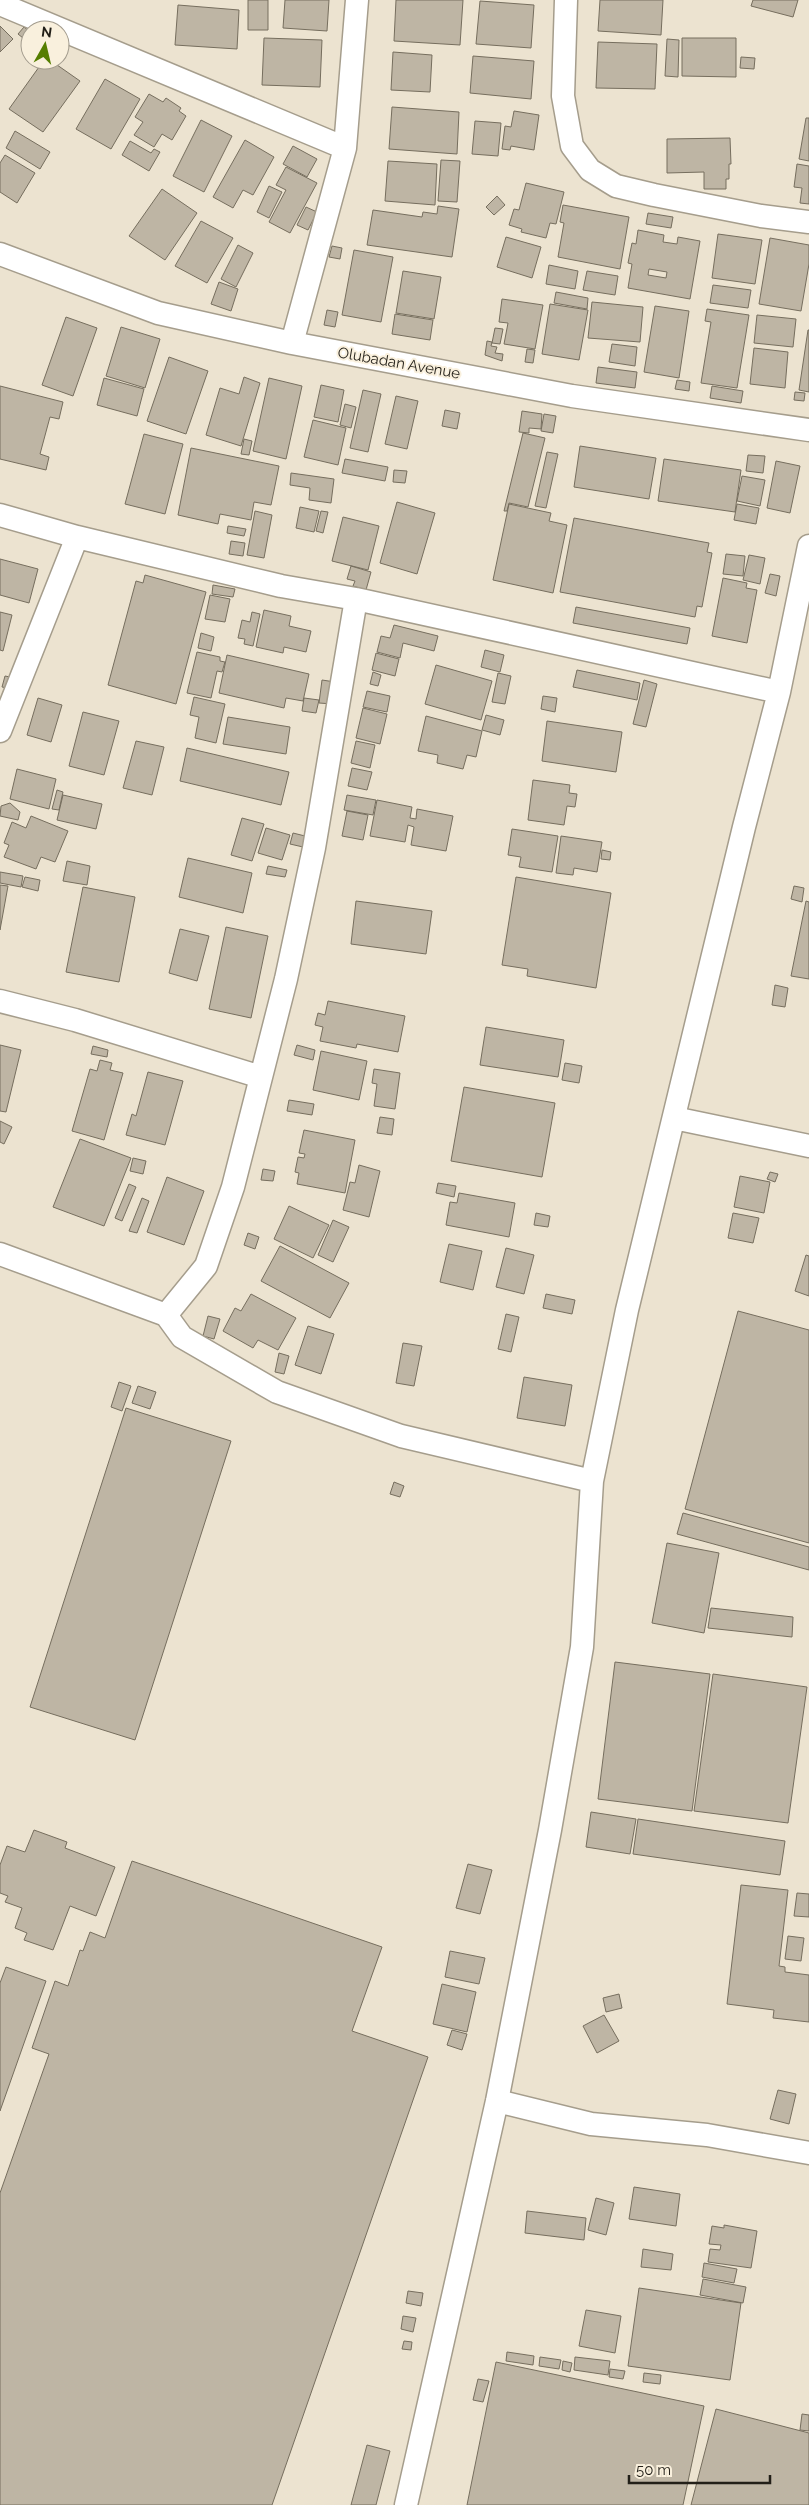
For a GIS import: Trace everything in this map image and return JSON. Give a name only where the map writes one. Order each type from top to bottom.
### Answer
[{"type":"street","points":[[292,344],[345,148],[357,0]]},
{"type":"street","points":[[566,0],[562,96],[572,146],[590,170],[616,186],[761,216],[809,222]]},
{"type":"street","points":[[0,4],[345,148]]},
{"type":"street","name":"Olubadan Avenue","points":[[0,254],[158,313],[292,344],[572,396],[809,430]]},
{"type":"street","points":[[0,515],[77,537],[281,586],[356,599],[779,692]]},
{"type":"street","points":[[0,731],[77,537]]},
{"type":"street","points":[[406,2505],[497,2100],[550,1830],[582,1647],[592,1481],[627,1310],[779,692],[809,546]]},
{"type":"street","points":[[166,1315],[206,1266],[233,1187],[286,979],[314,848],[356,599]]},
{"type":"street","points":[[0,1001],[75,1020],[261,1077]]},
{"type":"street","points":[[674,1118],[809,1146]]},
{"type":"street","points":[[0,1254],[166,1315],[182,1337],[277,1392],[401,1436],[592,1481]]},
{"type":"street","points":[[497,2100],[591,2124],[707,2135],[809,2153]]},
{"type":"building","points":[[248,0],[268,0],[268,30],[248,30]]},
{"type":"building","points":[[285,0],[329,0],[327,31],[283,28]]},
{"type":"building","points":[[396,0],[463,0],[460,45],[394,41]]},
{"type":"building","points":[[600,0],[663,0],[661,35],[598,31]]},
{"type":"building","points":[[753,0],[798,0],[793,17],[751,6]]},
{"type":"building","points":[[480,1],[534,5],[531,48],[476,44]]},
{"type":"building","points":[[178,5],[239,10],[237,49],[175,45]]},
{"type":"building","points":[[0,26],[13,39],[0,52]]},
{"type":"building","points":[[264,38],[322,40],[320,87],[262,85]]},
{"type":"building","points":[[682,38],[736,38],[736,77],[682,76]]},
{"type":"building","points":[[667,39],[679,40],[678,77],[665,76]]},
{"type":"building","points":[[598,42],[657,44],[655,89],[596,88]]},
{"type":"building","points":[[393,52],[432,55],[430,92],[391,90]]},
{"type":"building","points":[[473,56],[534,61],[531,99],[470,93]]},
{"type":"building","points":[[741,57],[755,58],[754,69],[740,68]]},
{"type":"building","points":[[37,70],[64,70],[80,81],[43,132],[9,109]]},
{"type":"building","points":[[105,79],[140,99],[111,149],[76,129]]},
{"type":"building","points":[[149,94],[163,102],[166,98],[181,108],[179,111],[186,116],[172,140],[162,134],[154,147],[134,135],[143,122],[135,117]]},
{"type":"building","points":[[392,107],[459,112],[457,154],[389,149]]},
{"type":"building","points":[[514,111],[539,115],[534,150],[511,146],[510,150],[502,149],[505,126],[511,127]]},
{"type":"building","points":[[806,118],[809,118],[809,161],[799,159]]},
{"type":"building","points":[[201,120],[232,136],[204,192],[173,176]]},
{"type":"building","points":[[475,121],[501,123],[498,156],[472,154]]},
{"type":"building","points":[[15,131],[50,152],[40,169],[6,148]]},
{"type":"building","points":[[730,138],[731,164],[729,164],[729,179],[726,179],[726,189],[704,189],[704,172],[667,173],[667,139]]},
{"type":"building","points":[[245,140],[274,157],[253,195],[243,190],[233,208],[213,197]]},
{"type":"building","points":[[130,141],[151,153],[154,149],[160,152],[149,171],[122,155]]},
{"type":"building","points":[[293,146],[317,159],[307,177],[283,164]]},
{"type":"building","points":[[5,155],[35,173],[17,203],[0,192],[0,163]]},
{"type":"building","points":[[441,160],[460,161],[457,202],[438,201]]},
{"type":"building","points":[[388,161],[437,164],[435,205],[385,201]]},
{"type":"building","points":[[797,164],[809,166],[809,204],[800,203],[802,188],[794,187]]},
{"type":"building","points":[[286,167],[317,183],[290,233],[269,222],[286,190],[276,185]]},
{"type":"building","points":[[526,183],[564,192],[556,224],[550,223],[546,238],[521,232],[522,229],[509,225],[514,209],[519,210]]},
{"type":"building","points":[[269,186],[282,192],[269,218],[257,212]]},
{"type":"building","points":[[162,189],[197,213],[165,260],[129,236]]},
{"type":"building","points":[[497,196],[505,205],[494,215],[486,207]]},
{"type":"building","points":[[563,205],[629,217],[620,269],[558,257],[564,223],[560,222]]},
{"type":"building","points":[[438,206],[459,209],[452,257],[367,245],[373,210],[422,217],[423,212],[437,214]]},
{"type":"building","points":[[306,207],[317,212],[308,230],[297,225]]},
{"type":"building","points":[[648,213],[673,217],[671,228],[646,224]]},
{"type":"building","points":[[201,221],[233,238],[207,283],[175,266]]},
{"type":"building","points":[[638,230],[664,235],[663,242],[677,244],[678,237],[700,241],[690,299],[628,288],[632,264],[628,263],[632,243],[636,244]],"holes":[[[649,269],[667,272],[666,278],[648,275]]]},
{"type":"building","points":[[718,234],[762,240],[755,284],[712,278]]},
{"type":"building","points":[[506,237],[541,247],[532,278],[497,267]]},
{"type":"building","points":[[770,238],[809,245],[809,264],[801,311],[759,304]]},
{"type":"building","points":[[238,245],[253,253],[236,287],[221,279]]},
{"type":"building","points":[[332,246],[342,248],[340,259],[329,257]]},
{"type":"building","points":[[354,250],[393,257],[381,322],[342,315]]},
{"type":"building","points":[[549,265],[578,271],[575,289],[546,284]]},
{"type":"building","points":[[403,271],[441,277],[434,319],[396,313]]},
{"type":"building","points":[[587,271],[618,276],[615,295],[583,290]]},
{"type":"building","points":[[219,282],[238,289],[231,311],[211,304]]},
{"type":"building","points":[[713,285],[751,290],[748,308],[710,303]]},
{"type":"building","points":[[556,292],[588,298],[587,309],[554,303]]},
{"type":"building","points":[[502,299],[543,305],[535,349],[504,344],[508,323],[499,322]]},
{"type":"building","points":[[592,302],[643,307],[640,342],[588,338]]},
{"type":"building","points":[[550,304],[588,310],[579,360],[542,354]]},
{"type":"building","points":[[655,306],[689,311],[679,378],[644,372]]},
{"type":"building","points":[[707,309],[749,315],[737,388],[701,383],[711,322],[705,321]]},
{"type":"building","points":[[327,310],[338,312],[335,327],[324,325]]},
{"type":"building","points":[[395,314],[433,320],[430,340],[392,334]]},
{"type":"building","points":[[757,315],[796,319],[793,347],[754,343]]},
{"type":"building","points":[[66,317],[97,328],[73,396],[42,385]]},
{"type":"building","points":[[121,327],[160,339],[145,388],[106,376]]},
{"type":"building","points":[[495,328],[503,329],[500,344],[492,343]]},
{"type":"building","points":[[809,330],[809,392],[799,390]]},
{"type":"building","points":[[487,341],[492,342],[491,346],[497,347],[495,353],[503,354],[502,361],[485,355]]},
{"type":"building","points":[[612,344],[637,347],[635,366],[609,362]]},
{"type":"building","points":[[754,348],[788,352],[785,388],[750,384]]},
{"type":"building","points":[[527,349],[535,350],[533,363],[525,362]]},
{"type":"building","points":[[169,357],[208,371],[186,434],[147,421]]},
{"type":"building","points":[[598,367],[637,372],[635,388],[596,383]]},
{"type":"building","points":[[244,377],[260,383],[241,446],[206,435],[220,388],[239,394]]},
{"type":"building","points":[[104,378],[144,389],[137,416],[97,405]]},
{"type":"building","points":[[269,378],[302,386],[286,459],[253,451]]},
{"type":"building","points":[[677,380],[690,382],[689,391],[675,389]]},
{"type":"building","points":[[321,385],[344,390],[338,422],[314,417]]},
{"type":"building","points":[[0,386],[63,402],[59,419],[50,417],[40,454],[49,457],[46,470],[0,459]]},
{"type":"building","points":[[712,386],[743,391],[741,403],[710,398]]},
{"type":"building","points":[[363,390],[381,394],[368,452],[350,448]]},
{"type":"building","points":[[795,392],[805,393],[804,401],[794,400]]},
{"type":"building","points":[[396,396],[418,401],[407,449],[385,444]]},
{"type":"building","points":[[345,404],[356,407],[351,428],[340,425]]},
{"type":"building","points":[[445,410],[460,413],[457,429],[442,426]]},
{"type":"building","points":[[522,411],[542,414],[541,429],[529,428],[529,433],[519,432]]},
{"type":"building","points":[[544,414],[556,416],[553,433],[541,431]]},
{"type":"building","points":[[313,420],[346,428],[338,465],[304,457]]},
{"type":"building","points":[[523,433],[545,438],[528,507],[509,503],[507,511],[504,511]]},
{"type":"building","points":[[144,434],[183,444],[165,514],[125,504]]},
{"type":"building","points":[[244,439],[252,441],[249,455],[241,454]]},
{"type":"building","points":[[580,446],[656,458],[649,499],[574,487]]},
{"type":"building","points":[[191,448],[279,466],[271,505],[254,502],[251,520],[220,514],[218,524],[178,515]]},
{"type":"building","points":[[547,452],[558,454],[546,508],[535,506]]},
{"type":"building","points":[[748,455],[765,456],[763,473],[746,471]]},
{"type":"building","points":[[345,459],[388,467],[385,481],[342,473]]},
{"type":"building","points":[[664,459],[741,470],[735,512],[658,501]]},
{"type":"building","points":[[776,461],[800,466],[790,513],[767,508]]},
{"type":"building","points":[[394,470],[407,471],[405,483],[393,482]]},
{"type":"building","points":[[291,473],[334,479],[331,503],[309,500],[310,488],[290,485]]},
{"type":"building","points":[[742,476],[765,480],[760,506],[737,501]]},
{"type":"building","points":[[397,502],[435,513],[417,574],[380,563]]},
{"type":"building","points":[[509,504],[551,513],[549,521],[567,525],[553,593],[493,580]]},
{"type":"building","points":[[737,504],[759,508],[756,524],[734,520]]},
{"type":"building","points":[[300,507],[319,511],[314,532],[296,528]]},
{"type":"building","points":[[255,511],[272,515],[264,558],[247,555]]},
{"type":"building","points":[[321,511],[328,512],[323,533],[316,531]]},
{"type":"building","points":[[343,517],[379,526],[368,570],[332,561]]},
{"type":"building","points":[[574,518],[709,543],[707,552],[712,553],[702,607],[697,606],[695,617],[560,592]]},
{"type":"building","points":[[228,526],[246,529],[244,536],[227,533]]},
{"type":"building","points":[[231,541],[245,543],[243,556],[229,554]]},
{"type":"building","points":[[726,554],[745,556],[743,576],[723,574]]},
{"type":"building","points":[[749,555],[765,558],[760,584],[743,580]]},
{"type":"building","points":[[0,559],[38,569],[29,603],[0,595]]},
{"type":"building","points":[[351,566],[371,572],[366,590],[353,586],[355,581],[347,579]]},
{"type":"building","points":[[770,574],[780,576],[776,596],[765,593]]},
{"type":"building","points":[[145,575],[206,592],[176,704],[108,685],[136,581],[143,583]]},
{"type":"building","points":[[723,578],[747,583],[746,588],[757,590],[747,643],[712,636]]},
{"type":"building","points":[[213,585],[235,589],[233,597],[212,594]]},
{"type":"building","points":[[210,595],[230,599],[225,622],[205,619]]},
{"type":"building","points":[[576,607],[690,628],[687,644],[573,623]]},
{"type":"building","points":[[264,610],[291,616],[289,626],[311,631],[306,652],[284,647],[283,653],[256,647]]},
{"type":"building","points":[[0,612],[12,615],[3,651],[0,650]]},
{"type":"building","points":[[252,612],[260,614],[253,646],[244,644],[245,639],[238,638],[242,620],[250,622]]},
{"type":"building","points":[[394,625],[438,636],[434,651],[403,643],[400,658],[377,652],[381,636],[390,638]]},
{"type":"building","points":[[201,633],[214,637],[211,651],[198,648]]},
{"type":"building","points":[[485,650],[504,655],[500,672],[481,667]]},
{"type":"building","points":[[197,652],[220,657],[220,661],[225,662],[222,672],[217,671],[211,698],[187,693]]},
{"type":"building","points":[[376,653],[399,659],[395,676],[372,670]]},
{"type":"building","points":[[227,655],[309,674],[303,701],[286,698],[284,708],[219,693]]},
{"type":"building","points":[[436,665],[492,681],[481,720],[425,704]]},
{"type":"building","points":[[577,670],[640,683],[637,700],[573,687]]},
{"type":"building","points":[[373,672],[381,675],[378,686],[370,684]]},
{"type":"building","points":[[498,673],[511,676],[505,704],[492,702]]},
{"type":"building","points":[[5,676],[15,678],[13,689],[2,687]]},
{"type":"building","points":[[322,680],[335,682],[333,704],[319,703]]},
{"type":"building","points":[[644,680],[657,684],[646,727],[633,724]]},
{"type":"building","points":[[367,691],[390,696],[387,712],[363,707]]},
{"type":"building","points":[[543,696],[557,698],[555,712],[541,709]]},
{"type":"building","points":[[194,697],[225,704],[216,743],[195,738],[199,717],[190,715]]},
{"type":"building","points":[[38,698],[62,705],[51,742],[27,735]]},
{"type":"building","points":[[304,698],[319,700],[316,713],[302,711]]},
{"type":"building","points":[[363,708],[387,714],[380,744],[356,738]]},
{"type":"building","points":[[83,712],[119,721],[104,775],[69,766]]},
{"type":"building","points":[[486,715],[504,720],[500,735],[482,730]]},
{"type":"building","points":[[426,716],[482,731],[476,757],[467,755],[463,769],[437,763],[438,755],[418,751]]},
{"type":"building","points":[[228,717],[290,727],[286,754],[223,744]]},
{"type":"building","points":[[547,721],[622,732],[616,772],[542,761]]},
{"type":"building","points":[[136,741],[164,747],[152,795],[123,788]]},
{"type":"building","points":[[356,741],[375,745],[370,768],[351,763]]},
{"type":"building","points":[[187,748],[289,772],[281,805],[180,781]]},
{"type":"building","points":[[352,768],[372,772],[367,790],[348,786]]},
{"type":"building","points":[[17,769],[56,779],[49,809],[10,799]]},
{"type":"building","points":[[533,780],[570,785],[569,793],[577,794],[575,807],[567,806],[564,825],[528,820]]},
{"type":"building","points":[[57,790],[63,792],[59,810],[52,809]]},
{"type":"building","points":[[63,795],[102,804],[96,829],[57,820]]},
{"type":"building","points":[[347,795],[376,800],[373,815],[344,810]]},
{"type":"building","points":[[377,800],[412,807],[410,818],[416,819],[417,809],[453,816],[446,851],[411,845],[414,827],[408,825],[405,842],[370,836]]},
{"type":"building","points":[[10,803],[20,812],[18,820],[0,816],[1,806]]},
{"type":"building","points":[[347,811],[368,815],[363,840],[342,836]]},
{"type":"building","points":[[31,816],[68,831],[55,862],[41,857],[36,869],[4,857],[9,845],[4,843],[12,822],[26,828]]},
{"type":"building","points":[[242,818],[264,824],[252,861],[231,855]]},
{"type":"building","points":[[266,828],[290,835],[282,860],[258,853]]},
{"type":"building","points":[[512,829],[558,836],[552,872],[519,867],[521,857],[508,855]]},
{"type":"building","points":[[293,833],[305,836],[303,847],[290,844]]},
{"type":"building","points":[[561,836],[602,842],[597,872],[574,868],[573,875],[556,873]]},
{"type":"building","points":[[602,850],[611,852],[610,860],[601,859]]},
{"type":"building","points":[[188,858],[252,873],[243,913],[179,897]]},
{"type":"building","points":[[67,861],[90,866],[87,885],[63,881]]},
{"type":"building","points":[[268,866],[287,870],[285,877],[266,874]]},
{"type":"building","points":[[0,872],[23,876],[21,887],[0,883]]},
{"type":"building","points":[[25,877],[40,880],[38,891],[22,887]]},
{"type":"building","points":[[516,877],[611,893],[596,988],[527,976],[528,969],[502,965]]},
{"type":"building","points":[[0,885],[8,886],[0,930]]},
{"type":"building","points":[[794,886],[804,888],[802,902],[791,899]]},
{"type":"building","points":[[83,887],[135,897],[119,982],[66,972]]},
{"type":"building","points":[[356,901],[432,911],[426,954],[351,944]]},
{"type":"building","points":[[806,901],[809,902],[809,979],[791,976]]},
{"type":"building","points":[[226,927],[268,936],[251,1018],[209,1009]]},
{"type":"building","points":[[180,929],[209,936],[197,981],[169,973]]},
{"type":"building","points":[[775,985],[788,988],[785,1007],[772,1005]]},
{"type":"building","points":[[328,1001],[405,1016],[398,1052],[357,1044],[356,1048],[320,1041],[323,1027],[315,1025],[318,1013],[325,1015]]},
{"type":"building","points":[[486,1027],[564,1040],[558,1077],[480,1065]]},
{"type":"building","points":[[0,1045],[21,1050],[6,1112],[0,1111]]},
{"type":"building","points":[[297,1045],[315,1050],[313,1060],[294,1055]]},
{"type":"building","points":[[93,1046],[108,1050],[107,1057],[91,1054]]},
{"type":"building","points":[[321,1051],[367,1061],[359,1100],[313,1090]]},
{"type":"building","points":[[100,1060],[112,1063],[110,1070],[123,1073],[104,1140],[72,1131],[90,1069],[97,1071]]},
{"type":"building","points":[[565,1063],[582,1066],[579,1083],[562,1080]]},
{"type":"building","points":[[374,1069],[400,1073],[395,1109],[374,1106],[377,1084],[372,1083]]},
{"type":"building","points":[[148,1072],[183,1081],[165,1145],[126,1135],[132,1114],[136,1116]]},
{"type":"building","points":[[464,1087],[555,1103],[542,1177],[451,1161]]},
{"type":"building","points":[[289,1100],[314,1104],[312,1115],[287,1111]]},
{"type":"building","points":[[380,1117],[394,1119],[392,1135],[377,1133]]},
{"type":"building","points":[[0,1121],[12,1127],[4,1144],[0,1142]]},
{"type":"building","points":[[304,1130],[355,1140],[345,1193],[297,1184],[299,1173],[295,1172],[298,1157],[304,1158],[305,1154],[299,1153]]},
{"type":"building","points":[[80,1139],[131,1158],[104,1226],[53,1207]]},
{"type":"building","points":[[133,1158],[146,1161],[143,1174],[130,1171]]},
{"type":"building","points":[[359,1165],[380,1171],[369,1217],[343,1210],[350,1182],[355,1183]]},
{"type":"building","points":[[263,1169],[275,1171],[273,1181],[261,1180]]},
{"type":"building","points":[[770,1172],[778,1174],[775,1182],[767,1179]]},
{"type":"building","points":[[740,1176],[770,1182],[764,1213],[734,1207]]},
{"type":"building","points":[[167,1177],[204,1191],[184,1245],[147,1232]]},
{"type":"building","points":[[438,1183],[456,1186],[454,1197],[436,1193]]},
{"type":"building","points":[[129,1184],[136,1187],[122,1221],[115,1218]]},
{"type":"building","points":[[459,1193],[515,1203],[509,1237],[446,1225],[450,1202],[457,1203]]},
{"type":"building","points":[[142,1198],[149,1201],[137,1233],[129,1231]]},
{"type":"building","points":[[289,1206],[329,1225],[313,1258],[274,1239]]},
{"type":"building","points":[[536,1213],[550,1216],[548,1227],[534,1225]]},
{"type":"building","points":[[733,1213],[759,1218],[753,1243],[728,1238]]},
{"type":"building","points":[[333,1220],[349,1227],[333,1262],[318,1255]]},
{"type":"building","points":[[248,1233],[259,1237],[255,1249],[244,1245]]},
{"type":"building","points":[[449,1244],[482,1251],[473,1290],[440,1282]]},
{"type":"building","points":[[280,1246],[349,1283],[330,1318],[261,1281]]},
{"type":"building","points":[[506,1248],[534,1255],[524,1294],[496,1287]]},
{"type":"building","points":[[806,1255],[809,1256],[809,1296],[795,1291]]},
{"type":"building","points":[[251,1294],[296,1318],[278,1350],[258,1340],[253,1348],[223,1331],[235,1308],[241,1311]]},
{"type":"building","points":[[546,1294],[575,1300],[572,1314],[543,1308]]},
{"type":"building","points":[[738,1311],[809,1330],[809,1543],[685,1509]]},
{"type":"building","points":[[506,1314],[519,1317],[511,1352],[498,1349]]},
{"type":"building","points":[[208,1316],[220,1319],[214,1339],[203,1336]]},
{"type":"building","points":[[308,1326],[334,1334],[321,1374],[295,1365]]},
{"type":"building","points":[[403,1343],[422,1346],[414,1386],[396,1383]]},
{"type":"building","points":[[279,1353],[289,1356],[284,1374],[275,1372]]},
{"type":"building","points":[[524,1377],[572,1385],[565,1426],[517,1418]]},
{"type":"building","points":[[119,1382],[131,1386],[122,1411],[111,1407]]},
{"type":"building","points":[[138,1386],[156,1392],[150,1409],[132,1403]]},
{"type":"building","points":[[126,1408],[231,1441],[135,1740],[30,1707]]},
{"type":"building","points":[[394,1482],[404,1486],[400,1497],[390,1494]]},
{"type":"building","points":[[683,1513],[809,1547],[809,1570],[677,1534]]},
{"type":"building","points":[[667,1543],[719,1553],[704,1633],[652,1623]]},
{"type":"building","points":[[711,1608],[793,1617],[792,1637],[708,1628]]},
{"type":"building","points":[[615,1662],[710,1674],[692,1811],[598,1799]]},
{"type":"building","points":[[713,1674],[807,1687],[788,1823],[694,1811]]},
{"type":"building","points":[[591,1812],[636,1819],[630,1854],[586,1847]]},
{"type":"building","points":[[638,1819],[785,1841],[780,1875],[633,1854]]},
{"type":"building","points":[[34,1830],[67,1842],[65,1848],[115,1867],[96,1916],[70,1906],[53,1950],[24,1940],[27,1933],[15,1928],[22,1908],[5,1902],[8,1896],[0,1893],[0,1865],[7,1846],[25,1852]]},
{"type":"building","points":[[132,1861],[382,1947],[352,2031],[428,2057],[272,2505],[0,2505],[0,2193],[49,2054],[32,2048],[55,1981],[68,1986],[80,1950],[83,1951],[90,1932],[105,1938]]},
{"type":"building","points":[[468,1864],[492,1870],[480,1914],[456,1908]]},
{"type":"building","points":[[741,1885],[788,1890],[779,1966],[785,1967],[785,1972],[809,1975],[809,2022],[773,2018],[774,2010],[727,2004]]},
{"type":"building","points":[[797,1893],[809,1894],[809,1917],[794,1916]]},
{"type":"building","points":[[788,1936],[804,1938],[801,1961],[785,1959]]},
{"type":"building","points":[[450,1951],[485,1958],[479,1984],[445,1977]]},
{"type":"building","points":[[6,1967],[46,1981],[0,2111],[0,1983]]},
{"type":"building","points":[[442,1984],[476,1992],[467,2032],[433,2024]]},
{"type":"building","points":[[619,1994],[622,2008],[606,2012],[603,1998]]},
{"type":"building","points":[[604,2015],[619,2041],[597,2053],[583,2026]]},
{"type":"building","points":[[452,2030],[467,2034],[462,2050],[447,2045]]},
{"type":"building","points":[[778,2090],[796,2094],[789,2124],[770,2119]]},
{"type":"building","points":[[634,2187],[680,2194],[676,2226],[629,2219]]},
{"type":"building","points":[[596,2198],[614,2203],[606,2235],[588,2230]]},
{"type":"building","points":[[527,2211],[586,2218],[584,2240],[525,2233]]},
{"type":"building","points":[[724,2225],[757,2231],[751,2268],[708,2262],[710,2249],[720,2250],[721,2245],[709,2244],[712,2226],[724,2228]]},
{"type":"building","points":[[643,2249],[673,2254],[671,2270],[641,2267]]},
{"type":"building","points":[[704,2263],[737,2269],[734,2283],[702,2277]]},
{"type":"building","points":[[703,2279],[746,2287],[743,2303],[700,2295]]},
{"type":"building","points":[[639,2288],[741,2303],[730,2380],[628,2366]]},
{"type":"building","points":[[408,2291],[423,2293],[421,2306],[406,2303]]},
{"type":"building","points":[[586,2310],[621,2316],[615,2353],[579,2346]]},
{"type":"building","points":[[403,2316],[416,2318],[413,2332],[401,2329]]},
{"type":"building","points":[[404,2341],[412,2342],[411,2350],[402,2349]]},
{"type":"building","points":[[507,2352],[534,2356],[533,2365],[506,2361]]},
{"type":"building","points":[[540,2357],[561,2360],[559,2369],[539,2366]]},
{"type":"building","points":[[575,2357],[610,2361],[608,2375],[574,2370]]},
{"type":"building","points":[[563,2361],[572,2363],[570,2372],[562,2370]]},
{"type":"building","points":[[496,2362],[704,2406],[683,2505],[467,2505]]},
{"type":"building","points":[[610,2369],[625,2371],[623,2379],[609,2377]]},
{"type":"building","points":[[644,2373],[661,2375],[660,2384],[643,2382]]},
{"type":"building","points":[[478,2379],[489,2381],[483,2402],[473,2400]]},
{"type":"building","points":[[716,2409],[809,2433],[809,2505],[691,2505]]},
{"type":"building","points":[[802,2414],[809,2415],[809,2431],[800,2430]]},
{"type":"building","points":[[367,2445],[390,2451],[376,2505],[351,2505]]}]
